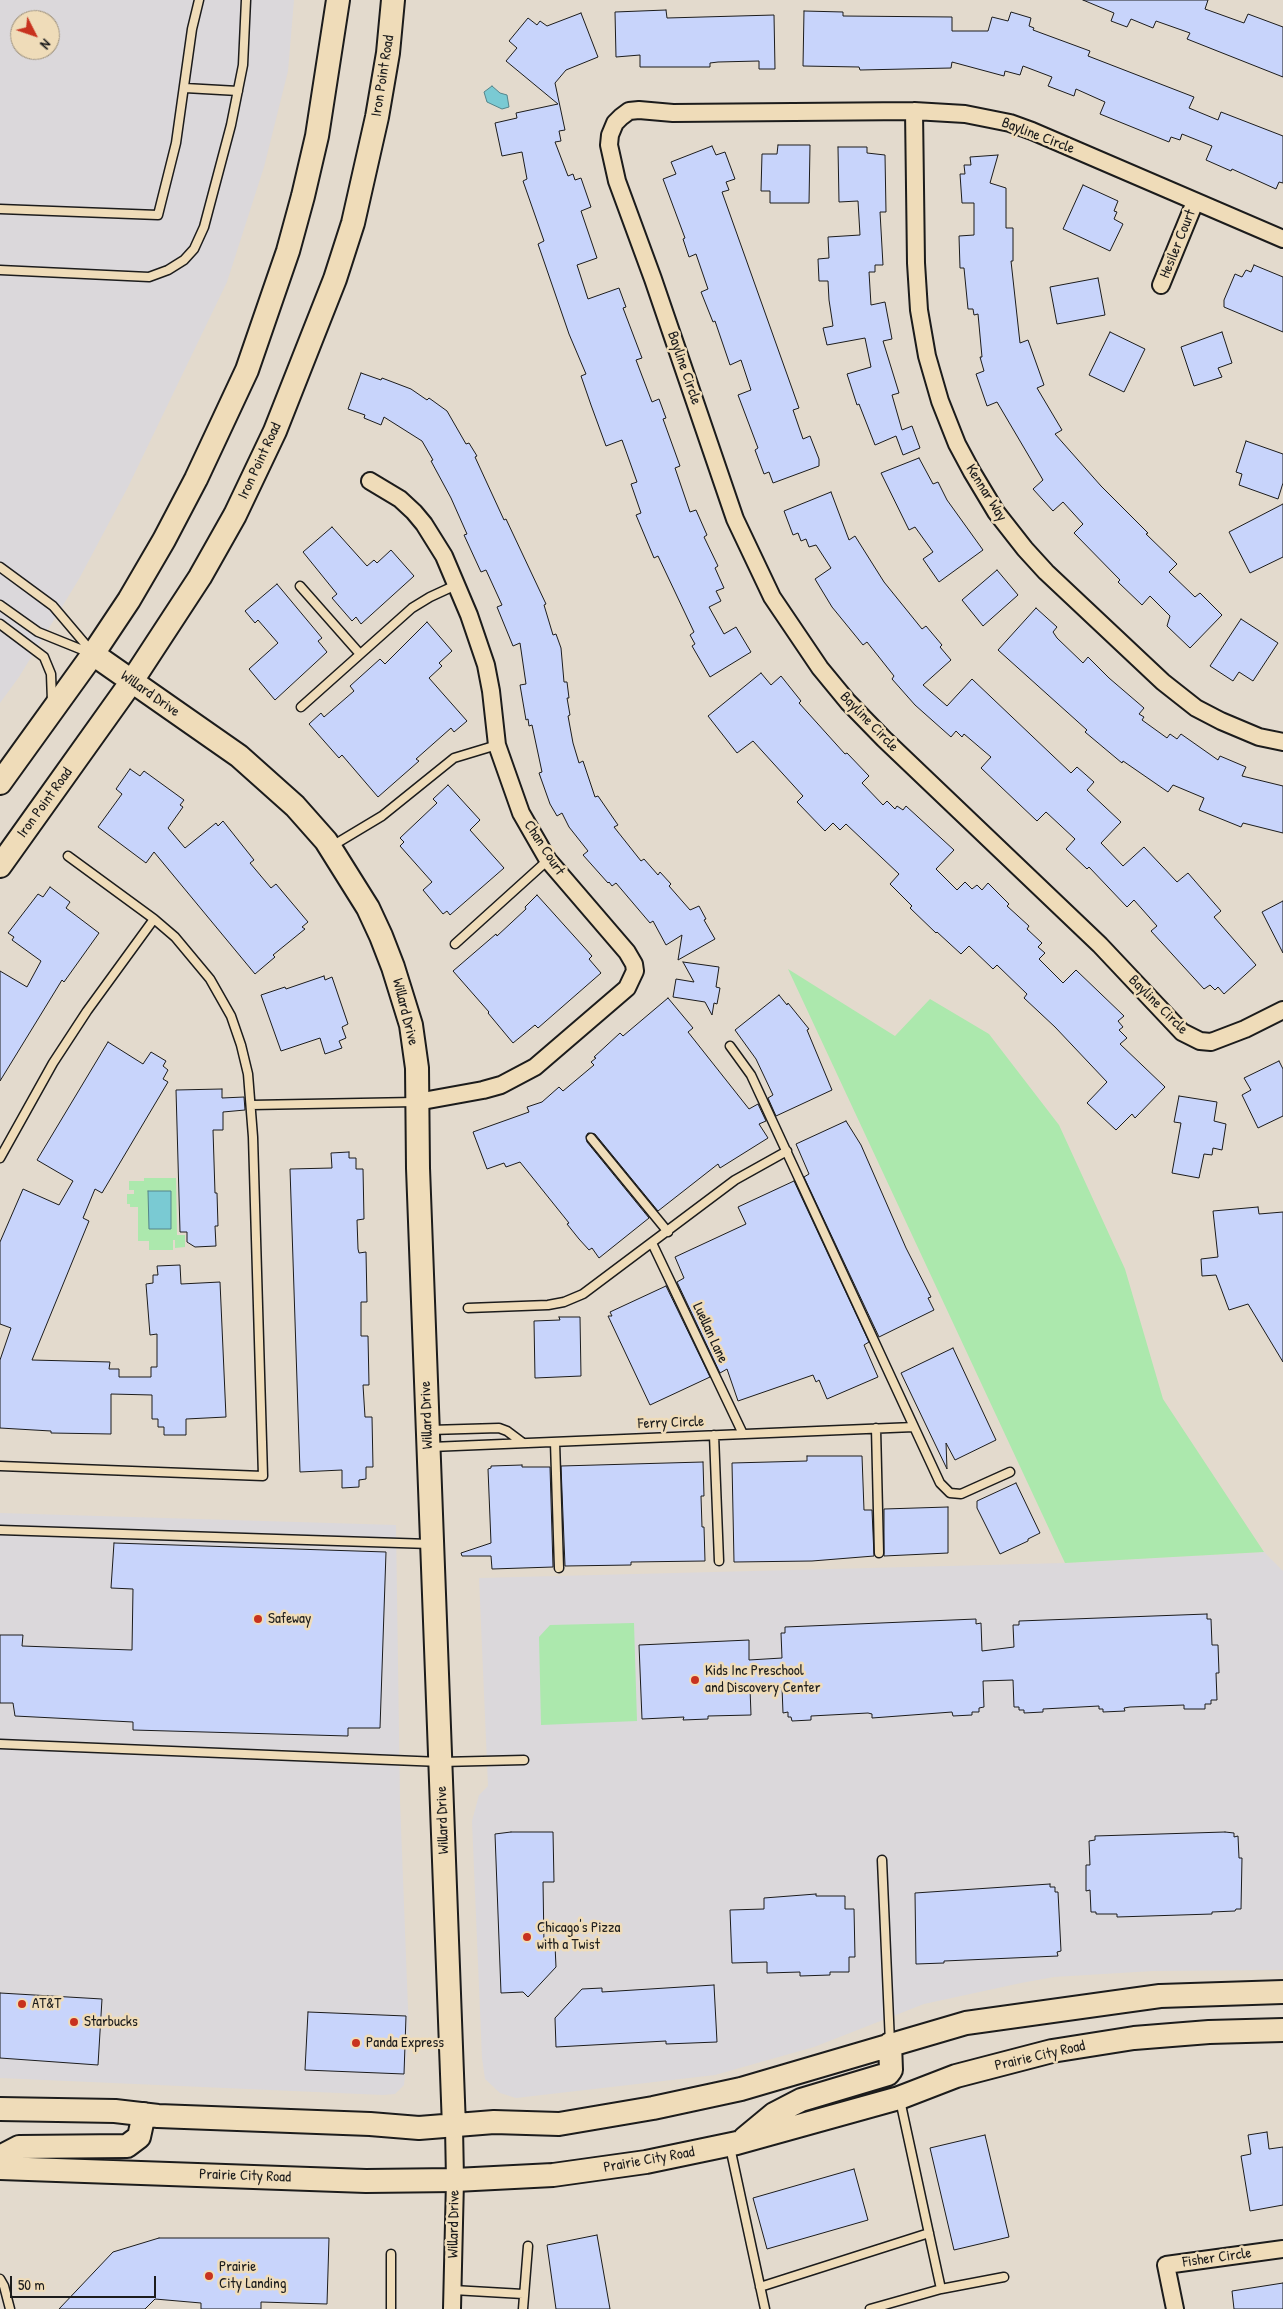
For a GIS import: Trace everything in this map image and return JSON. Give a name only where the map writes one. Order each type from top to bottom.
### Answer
[{"type":"main road","points":[[0,783],[93,654],[129,600],[164,540],[232,404],[260,336],[288,251],[317,136],[338,0]]},
{"type":"main road","name":"Iron Point Road","points":[[0,866],[132,681],[200,577],[234,515],[275,431],[335,279],[353,223],[365,174],[388,53],[393,0]]},
{"type":"main road","name":"Willard Drive","points":[[93,654],[239,756],[295,806],[330,848],[368,908],[394,967],[411,1025],[417,1068],[428,1439],[454,2127]]},
{"type":"main road","points":[[0,2109],[116,2111],[419,2128],[454,2127],[494,2122],[559,2124],[653,2108],[741,2090],[890,2044],[966,2023],[1160,1996],[1283,1992]]},
{"type":"main road","name":"Prairie City Road","points":[[0,2168],[366,2181],[455,2180],[553,2175],[646,2162],[735,2143],[899,2098],[956,2076],[1052,2051],[1134,2038],[1209,2032],[1283,2030]]},
{"type":"main road","points":[[735,2143],[774,2114],[801,2100],[888,2074],[891,2070],[890,2044]]},
{"type":"main road","points":[[0,2157],[19,2147],[127,2146],[139,2137],[144,2114]]},
{"type":"street","name":"Bayline Circle","points":[[1283,239],[1010,123],[965,114],[914,111],[673,113],[639,110],[629,112],[621,117],[615,123],[610,135],[609,145],[617,181],[653,278],[735,519],[752,558],[777,604],[820,668],[848,702],[884,740],[1100,945],[1182,1032],[1200,1041],[1211,1042],[1245,1029],[1283,1010]]},
{"type":"street","name":"Kennar Way","points":[[914,111],[916,263],[919,310],[927,356],[940,401],[957,444],[972,472],[996,512],[1025,549],[1046,572],[1162,682],[1196,708],[1221,721],[1260,737],[1283,742]]},
{"type":"street","name":"Hesiler Court","points":[[1161,285],[1195,202]]},
{"type":"street","name":"Chan Court","points":[[370,481],[400,499],[424,524],[444,556],[486,664],[497,745],[521,814],[548,860],[631,957],[635,971],[632,982],[594,1018],[548,1057],[520,1076],[501,1085],[465,1095],[417,1102]]},
{"type":"street","name":"Willard Drive","points":[[452,2309],[455,2180],[454,2127]]},
{"type":"street","name":"Fisher Circle","points":[[1175,2309],[1166,2265],[1283,2248]]},
{"type":"lane","points":[[0,209],[158,215],[176,143],[186,88],[192,29],[199,0]]},
{"type":"lane","points":[[0,270],[149,276],[168,270],[184,260],[194,249],[204,227],[231,125],[244,65],[246,0]]},
{"type":"lane","points":[[186,88],[238,91]]},
{"type":"lane","points":[[0,567],[53,606],[93,654]]},
{"type":"lane","points":[[301,707],[419,603],[456,585]]},
{"type":"lane","points":[[300,586],[360,654]]},
{"type":"lane","points":[[0,605],[38,632],[93,654]]},
{"type":"lane","points":[[0,624],[44,657],[51,674],[52,711]]},
{"type":"lane","points":[[330,848],[382,816],[454,758],[497,745]]},
{"type":"lane","points":[[0,1466],[263,1476],[251,1105],[246,1064],[231,1016],[210,980],[193,957],[154,919],[68,856]]},
{"type":"lane","points":[[455,944],[548,860]]},
{"type":"lane","points":[[0,1158],[53,1063],[87,1011],[154,919]]},
{"type":"lane","points":[[730,1046],[751,1075],[940,1483],[950,1493],[964,1493],[1010,1472]]},
{"type":"lane","points":[[251,1105],[417,1102]]},
{"type":"lane","points":[[591,1138],[668,1232]]},
{"type":"lane","points":[[468,1308],[542,1306],[564,1302],[583,1294],[735,1180],[787,1151]]},
{"type":"lane","name":"Luellan Lane","points":[[652,1243],[743,1434]]},
{"type":"lane","name":"Ferry Circle","points":[[428,1439],[523,1443],[914,1427]]},
{"type":"lane","points":[[428,1439],[499,1428],[507,1431],[523,1443]]},
{"type":"lane","points":[[876,1428],[879,1553]]},
{"type":"lane","points":[[714,1435],[719,1561]]},
{"type":"lane","points":[[555,1442],[559,1568]]},
{"type":"lane","points":[[0,1530],[432,1544]]},
{"type":"lane","points":[[0,1744],[440,1762],[524,1760]]},
{"type":"lane","points":[[882,1860],[890,2044]]},
{"type":"lane","points":[[899,2098],[941,2289]]},
{"type":"lane","points":[[735,2143],[765,2309]]},
{"type":"lane","points":[[760,2287],[929,2233]]},
{"type":"lane","points":[[523,2309],[528,2246]]},
{"type":"lane","points":[[390,2309],[391,2254]]},
{"type":"lane","points":[[870,2309],[941,2289],[1004,2277]]},
{"type":"lane","points":[[0,2279],[4,2286],[10,2309]]},
{"type":"lane","points":[[453,2290],[523,2294]]},
{"type":"shaded area","points":[[0,0],[294,0],[288,71],[264,167],[227,282],[128,487],[79,579],[19,677],[0,703]]},
{"type":"shaded area","points":[[0,1513],[396,1525],[400,1801],[409,2034],[404,2085],[395,2094],[0,2078]]},
{"type":"shaded area","points":[[1264,1552],[1283,1571],[1283,1970],[1153,1971],[1054,1977],[1021,1983],[924,2004],[814,2047],[715,2075],[516,2098],[500,2093],[485,2079],[482,2058],[472,1821],[479,1795],[488,1786],[479,1578],[1065,1563]]},
{"type":"green space","points":[[788,969],[895,1036],[930,999],[989,1034],[1059,1125],[1125,1269],[1163,1399],[1264,1552],[1065,1563]]},
{"type":"green space","points":[[144,1178],[176,1178],[177,1235],[185,1235],[185,1247],[175,1248],[175,1240],[173,1240],[173,1250],[149,1250],[149,1241],[138,1241],[138,1207],[130,1207],[130,1204],[127,1204],[127,1194],[134,1194],[134,1190],[129,1190],[129,1181],[144,1181]]},
{"type":"green space","points":[[634,1623],[637,1721],[541,1725],[539,1637],[550,1625]]},
{"type":"water","points":[[492,86],[500,93],[507,95],[509,107],[502,109],[487,102],[484,92]]},
{"type":"water","points":[[148,1191],[171,1191],[171,1229],[149,1229]]},
{"type":"building","points":[[1083,0],[1208,0],[1205,9],[1244,23],[1248,14],[1283,27],[1283,77],[1187,39],[1190,33],[1156,21],[1153,28],[1131,19],[1127,27],[1111,21],[1114,13]]},
{"type":"building","points":[[666,10],[667,18],[774,15],[775,69],[759,69],[759,61],[718,62],[710,63],[710,67],[640,67],[640,55],[616,57],[615,12]]},
{"type":"building","points":[[804,11],[843,12],[843,16],[952,17],[952,31],[988,31],[992,17],[1008,21],[1011,12],[1031,18],[1029,26],[1034,28],[1033,30],[1090,51],[1088,56],[1194,97],[1189,108],[1218,120],[1221,112],[1283,136],[1283,183],[1279,182],[1276,189],[1232,169],[1231,171],[1206,160],[1212,146],[1182,134],[1180,140],[1171,137],[1169,142],[1100,114],[1105,102],[1076,89],[1074,96],[1048,86],[1052,77],[1023,66],[1020,75],[1005,71],[1004,76],[952,62],[951,68],[860,70],[859,67],[803,66]]},
{"type":"building","points":[[581,13],[598,57],[566,70],[555,83],[565,130],[559,131],[561,141],[555,142],[568,176],[573,174],[575,180],[581,178],[591,207],[581,211],[597,258],[577,265],[588,299],[619,288],[626,307],[623,308],[642,358],[636,360],[652,402],[659,399],[666,418],[663,419],[680,466],[675,468],[690,512],[696,510],[707,535],[704,537],[718,566],[715,568],[724,588],[716,591],[721,601],[709,607],[724,634],[736,627],[751,652],[710,677],[692,646],[695,644],[690,635],[694,632],[658,556],[654,558],[636,515],[641,513],[631,484],[637,482],[622,440],[606,446],[591,405],[581,376],[586,374],[569,334],[538,244],[544,241],[523,181],[527,179],[522,152],[502,156],[495,123],[517,118],[516,113],[558,104],[506,61],[517,48],[509,41],[528,18],[537,25],[540,21],[547,26]]},
{"type":"building","points":[[778,145],[810,145],[809,203],[770,203],[770,191],[761,191],[762,154],[777,154]]},
{"type":"building","points":[[712,146],[716,155],[725,152],[735,179],[726,182],[729,190],[722,192],[799,408],[793,410],[803,439],[810,436],[819,459],[819,466],[773,483],[769,472],[764,474],[755,450],[758,448],[738,395],[751,390],[741,360],[730,365],[715,321],[713,322],[701,292],[708,289],[696,254],[689,257],[683,239],[685,238],[663,179],[676,174],[671,162]]},
{"type":"building","points":[[838,147],[867,147],[867,153],[885,155],[886,212],[880,212],[883,265],[875,265],[875,272],[869,272],[871,305],[885,302],[892,339],[883,341],[899,393],[892,395],[902,430],[912,426],[920,448],[903,455],[896,436],[875,445],[859,404],[857,405],[847,374],[871,367],[865,338],[827,345],[823,328],[833,326],[828,281],[819,281],[818,259],[829,258],[828,237],[860,235],[858,201],[839,202]]},
{"type":"building","points":[[998,155],[990,183],[1006,188],[1006,228],[1013,228],[1013,261],[1011,261],[1020,343],[1028,340],[1044,385],[1037,388],[1062,430],[1055,434],[1101,486],[1148,533],[1146,534],[1177,564],[1169,572],[1195,597],[1200,593],[1222,615],[1190,648],[1167,626],[1170,616],[1150,596],[1142,605],[1118,582],[1120,580],[1074,533],[1083,524],[1063,502],[1053,511],[1033,489],[1043,480],[997,402],[987,406],[976,374],[984,371],[980,357],[982,357],[978,314],[974,315],[973,309],[968,309],[964,268],[960,268],[959,236],[974,235],[974,203],[962,203],[960,174],[965,174],[964,165],[971,165],[970,157]]},
{"type":"building","points":[[1083,185],[1118,201],[1114,211],[1117,212],[1114,219],[1123,224],[1110,251],[1063,229]]},
{"type":"building","points":[[1254,265],[1283,277],[1283,332],[1224,307],[1224,300],[1235,274],[1242,277],[1246,270],[1251,272]]},
{"type":"building","points":[[1098,278],[1105,315],[1057,324],[1050,287]]},
{"type":"building","points":[[1110,332],[1145,349],[1124,392],[1089,375]]},
{"type":"building","points":[[1222,332],[1232,363],[1218,368],[1222,377],[1194,386],[1181,347]]},
{"type":"building","points":[[361,373],[381,380],[382,378],[411,389],[427,400],[429,398],[447,411],[466,444],[469,443],[477,456],[475,457],[504,520],[506,519],[546,604],[544,605],[553,635],[556,634],[561,648],[564,682],[567,682],[570,715],[568,716],[573,743],[579,763],[583,761],[595,797],[598,796],[618,825],[614,827],[641,861],[644,859],[658,875],[660,872],[671,884],[669,886],[690,910],[699,906],[706,919],[704,920],[715,939],[678,960],[682,935],[666,945],[653,921],[650,923],[616,883],[612,886],[608,883],[583,855],[588,851],[569,827],[562,813],[557,816],[550,804],[539,773],[542,772],[532,725],[529,726],[528,719],[526,720],[520,685],[526,684],[520,643],[513,646],[497,607],[502,605],[486,570],[481,572],[464,535],[467,534],[451,498],[422,441],[384,417],[381,425],[364,418],[365,415],[348,409]]},
{"type":"building","points":[[1246,441],[1283,454],[1283,483],[1278,499],[1239,485],[1242,474],[1236,472]]},
{"type":"building","points":[[919,458],[933,484],[938,482],[947,500],[983,550],[939,582],[923,559],[933,552],[915,527],[909,530],[881,473]]},
{"type":"building","points":[[831,492],[849,540],[855,536],[884,582],[922,629],[926,626],[942,645],[940,647],[951,660],[923,685],[947,706],[972,679],[1071,773],[1077,767],[1094,782],[1087,790],[1121,822],[1101,843],[1123,866],[1144,847],[1177,882],[1188,873],[1221,911],[1214,917],[1256,965],[1224,994],[1218,987],[1215,990],[1210,985],[1204,989],[1151,931],[1157,926],[1134,900],[1127,907],[1089,867],[1087,869],[1066,849],[1075,839],[1046,812],[1037,821],[981,768],[991,757],[964,734],[962,737],[956,731],[951,737],[915,705],[892,679],[894,676],[867,642],[863,645],[832,607],[815,579],[831,568],[816,545],[809,547],[806,539],[801,541],[798,533],[793,535],[784,511]]},
{"type":"building","points":[[1283,504],[1283,557],[1250,573],[1229,532]]},
{"type":"building","points":[[332,527],[367,566],[374,560],[377,563],[391,550],[414,576],[361,624],[356,617],[352,621],[332,598],[337,594],[303,552]]},
{"type":"building","points":[[997,570],[1018,595],[983,626],[962,600]]},
{"type":"building","points":[[277,584],[322,638],[318,641],[327,652],[275,700],[249,669],[278,643],[258,620],[255,623],[245,611]]},
{"type":"building","points":[[1036,608],[1057,627],[1053,632],[1057,638],[1083,663],[1088,657],[1144,708],[1139,714],[1144,717],[1142,720],[1167,738],[1170,734],[1177,739],[1181,734],[1218,760],[1220,756],[1246,767],[1242,776],[1283,786],[1283,833],[1243,823],[1241,827],[1199,810],[1204,798],[1173,785],[1168,792],[1123,761],[1122,763],[1085,732],[1087,730],[998,650]]},
{"type":"building","points":[[1241,619],[1278,643],[1253,681],[1239,672],[1233,681],[1210,666]]},
{"type":"building","points":[[427,622],[452,651],[439,663],[442,666],[429,678],[467,721],[454,732],[451,728],[416,759],[419,761],[378,797],[342,755],[339,758],[309,724],[321,713],[324,717],[354,691],[350,686],[380,659],[385,664]]},
{"type":"building","points":[[761,673],[771,685],[781,676],[801,701],[799,703],[845,754],[847,753],[869,776],[862,783],[883,805],[887,801],[895,809],[897,806],[903,810],[906,806],[954,850],[936,869],[957,890],[965,882],[972,889],[977,885],[982,890],[988,883],[1009,904],[1007,906],[1029,926],[1027,929],[1042,943],[1038,947],[1045,953],[1039,959],[1063,983],[1076,970],[1124,1016],[1118,1021],[1123,1027],[1119,1030],[1127,1038],[1120,1044],[1165,1087],[1135,1118],[1132,1114],[1116,1130],[1087,1103],[1107,1082],[1055,1027],[1024,998],[1027,994],[997,965],[993,969],[969,946],[961,954],[936,933],[910,908],[912,906],[890,884],[899,874],[846,824],[840,830],[833,823],[825,831],[797,802],[803,796],[753,741],[737,753],[708,716]]},
{"type":"building","points":[[130,769],[140,776],[144,771],[184,800],[180,805],[183,807],[168,828],[185,848],[216,823],[218,826],[223,821],[254,860],[250,863],[271,888],[276,884],[308,922],[302,927],[305,929],[273,955],[275,957],[255,974],[154,852],[146,863],[98,827],[122,794],[116,789]]},
{"type":"building","points":[[448,785],[480,820],[470,830],[504,868],[450,915],[447,911],[443,914],[423,890],[432,882],[400,846],[404,842],[400,838],[437,803],[433,799]]},
{"type":"building","points":[[50,887],[70,902],[66,908],[99,933],[64,982],[62,980],[0,1081],[0,971],[27,987],[41,961],[12,940],[14,937],[8,933],[38,894],[43,897]]},
{"type":"building","points":[[537,895],[592,956],[589,959],[601,973],[538,1028],[535,1025],[513,1043],[453,971],[496,934],[497,936],[526,909],[525,907]]},
{"type":"building","points":[[1283,901],[1283,953],[1262,912]]},
{"type":"building","points":[[683,962],[719,967],[716,987],[720,988],[717,1004],[714,1003],[712,1015],[705,1002],[673,997],[676,979],[694,982]]},
{"type":"building","points":[[324,976],[325,980],[332,977],[348,1024],[342,1027],[346,1038],[339,1041],[342,1048],[325,1054],[320,1038],[281,1051],[261,995]]},
{"type":"building","points":[[779,995],[809,1029],[807,1030],[832,1090],[776,1116],[768,1098],[773,1095],[756,1059],[735,1030]]},
{"type":"building","points":[[668,998],[693,1028],[688,1032],[749,1109],[758,1104],[766,1121],[759,1124],[768,1138],[720,1168],[718,1164],[658,1211],[595,1134],[588,1133],[586,1136],[587,1142],[649,1218],[599,1258],[592,1248],[589,1250],[579,1239],[567,1224],[569,1223],[520,1162],[506,1167],[504,1163],[487,1169],[473,1132],[529,1112],[527,1107],[542,1102],[559,1087],[563,1091],[594,1065],[591,1062],[596,1058],[594,1057],[620,1033],[623,1036]]},
{"type":"building","points":[[108,1042],[143,1064],[151,1052],[166,1061],[163,1066],[168,1070],[163,1079],[168,1082],[102,1193],[95,1189],[83,1218],[89,1221],[32,1360],[110,1362],[109,1369],[119,1369],[119,1377],[151,1377],[151,1367],[157,1367],[157,1334],[150,1335],[146,1284],[153,1283],[153,1275],[158,1275],[157,1266],[180,1265],[181,1284],[220,1282],[226,1417],[186,1419],[186,1435],[164,1435],[164,1427],[158,1427],[158,1419],[152,1419],[152,1395],[111,1394],[111,1434],[51,1433],[51,1431],[0,1428],[0,1360],[11,1328],[0,1324],[0,1242],[23,1189],[59,1205],[73,1181],[37,1160]]},
{"type":"building","points":[[1279,1061],[1283,1069],[1283,1116],[1258,1128],[1242,1095],[1251,1090],[1244,1078]]},
{"type":"building","points":[[222,1089],[222,1098],[244,1097],[245,1110],[223,1112],[223,1130],[213,1130],[218,1226],[215,1226],[216,1246],[195,1247],[187,1242],[187,1232],[180,1232],[176,1090]]},
{"type":"building","points":[[1179,1096],[1217,1102],[1214,1121],[1226,1124],[1222,1150],[1213,1148],[1212,1155],[1204,1154],[1199,1178],[1172,1173],[1181,1123],[1174,1122]]},
{"type":"building","points":[[846,1121],[861,1145],[906,1248],[931,1297],[928,1298],[934,1310],[879,1337],[804,1177],[809,1174],[796,1144]]},
{"type":"building","points":[[349,1152],[349,1158],[356,1158],[356,1169],[363,1169],[364,1219],[357,1220],[359,1253],[366,1252],[367,1302],[361,1302],[361,1336],[368,1336],[369,1385],[363,1385],[365,1417],[372,1417],[373,1467],[366,1467],[366,1479],[359,1480],[359,1487],[342,1488],[342,1470],[300,1472],[290,1169],[332,1168],[331,1153]]},
{"type":"building","points":[[794,1181],[869,1342],[864,1345],[878,1377],[827,1399],[819,1380],[816,1382],[813,1375],[738,1401],[727,1369],[720,1373],[677,1282],[684,1278],[675,1257],[746,1224],[738,1207]]},
{"type":"building","points":[[1258,1207],[1259,1214],[1283,1212],[1283,1362],[1248,1304],[1229,1310],[1216,1275],[1202,1276],[1201,1259],[1218,1257],[1213,1211]]},
{"type":"building","points":[[666,1286],[710,1377],[650,1405],[608,1316],[612,1316],[610,1312]]},
{"type":"building","points":[[559,1317],[580,1317],[581,1376],[535,1378],[534,1321],[560,1320]]},
{"type":"building","points":[[953,1348],[996,1440],[955,1460],[946,1443],[947,1469],[901,1373]]},
{"type":"building","points":[[807,1456],[862,1456],[864,1510],[872,1510],[874,1556],[812,1561],[734,1562],[732,1463],[807,1461]]},
{"type":"building","points":[[703,1462],[704,1496],[701,1496],[705,1561],[631,1562],[631,1565],[565,1566],[561,1466]]},
{"type":"building","points":[[522,1465],[522,1467],[550,1467],[553,1567],[492,1569],[491,1556],[462,1556],[461,1553],[491,1543],[488,1469],[491,1466]]},
{"type":"building","points":[[1016,1483],[1040,1533],[1028,1539],[1028,1541],[1000,1554],[977,1508],[977,1501]]},
{"type":"building","points":[[948,1507],[948,1553],[884,1556],[884,1509]]},
{"type":"building","name":"Safeway","points":[[114,1543],[386,1552],[380,1728],[348,1728],[348,1736],[133,1730],[133,1722],[15,1716],[13,1703],[0,1703],[0,1635],[23,1635],[22,1646],[132,1650],[133,1589],[111,1588]]},
{"type":"building","points":[[1207,1614],[1207,1619],[1211,1619],[1212,1645],[1218,1645],[1219,1673],[1216,1673],[1217,1700],[1211,1700],[1211,1704],[1205,1704],[1205,1709],[1184,1709],[1184,1705],[1130,1707],[1124,1708],[1125,1711],[1103,1712],[1103,1709],[1099,1709],[1099,1706],[1043,1709],[1043,1712],[1024,1713],[1024,1710],[1019,1710],[1019,1707],[1014,1707],[1013,1680],[983,1681],[984,1707],[979,1708],[979,1712],[972,1712],[972,1715],[953,1716],[952,1712],[872,1718],[872,1714],[868,1713],[811,1716],[811,1720],[792,1721],[791,1717],[788,1717],[788,1712],[783,1713],[782,1687],[750,1688],[751,1715],[708,1716],[708,1719],[683,1720],[684,1717],[642,1719],[639,1645],[749,1640],[749,1660],[782,1658],[781,1633],[785,1633],[785,1627],[976,1619],[976,1624],[981,1623],[982,1651],[1014,1647],[1013,1625],[1019,1625],[1019,1621]]},
{"type":"building","points":[[553,1832],[554,1882],[543,1882],[544,1945],[555,1945],[556,1967],[528,1997],[523,1992],[501,1993],[495,1834]]},
{"type":"building","points":[[1234,1833],[1234,1837],[1238,1836],[1239,1858],[1242,1858],[1241,1909],[1212,1912],[1212,1914],[1117,1917],[1117,1914],[1096,1914],[1096,1912],[1091,1912],[1090,1890],[1086,1891],[1086,1865],[1090,1865],[1089,1841],[1095,1840],[1095,1836]]},
{"type":"building","points":[[1050,1884],[1050,1887],[1055,1887],[1055,1892],[1058,1892],[1061,1951],[1057,1952],[1058,1956],[916,1964],[915,1893]]},
{"type":"building","points":[[816,1894],[816,1896],[845,1896],[845,1909],[854,1909],[855,1957],[849,1957],[849,1972],[830,1972],[830,1975],[800,1976],[800,1972],[767,1973],[767,1962],[732,1963],[730,1910],[764,1909],[764,1898]]},
{"type":"building","points":[[714,1985],[717,2042],[666,2044],[666,2041],[556,2047],[555,2018],[582,1989],[602,1988],[602,1992]]},
{"type":"building","points":[[0,1993],[102,1999],[98,2065],[0,2058]]},
{"type":"building","name":"Panda Express","points":[[308,2012],[406,2016],[404,2074],[305,2070]]},
{"type":"building","points":[[1267,2132],[1269,2149],[1283,2147],[1283,2205],[1250,2211],[1241,2156],[1251,2154],[1248,2135]]},
{"type":"building","points":[[985,2135],[1009,2237],[954,2250],[930,2148]]},
{"type":"building","points":[[854,2169],[868,2220],[767,2249],[753,2198]]},
{"type":"building","points":[[597,2235],[610,2309],[556,2309],[547,2245]]},
{"type":"building","name":"Prairie City Landing","points":[[159,2238],[329,2238],[327,2304],[261,2302],[261,2309],[201,2309],[201,2303],[155,2299],[145,2309],[59,2309],[113,2252]]},
{"type":"building","points":[[1283,2283],[1283,2309],[1234,2309],[1232,2291]]},
{"type":"place","name":"Safeway","points":[[258,1619]]},
{"type":"place","name":"Kids Inc Preschool and Discovery Center","points":[[695,1680]]},
{"type":"place","name":"Chicago's Pizza with a Twist","points":[[527,1937]]},
{"type":"place","name":"AT&T","points":[[22,2004]]},
{"type":"place","name":"Starbucks","points":[[74,2022]]},
{"type":"place","name":"Panda Express","points":[[356,2043]]},
{"type":"place","name":"Prairie City Landing","points":[[209,2276]]}]
